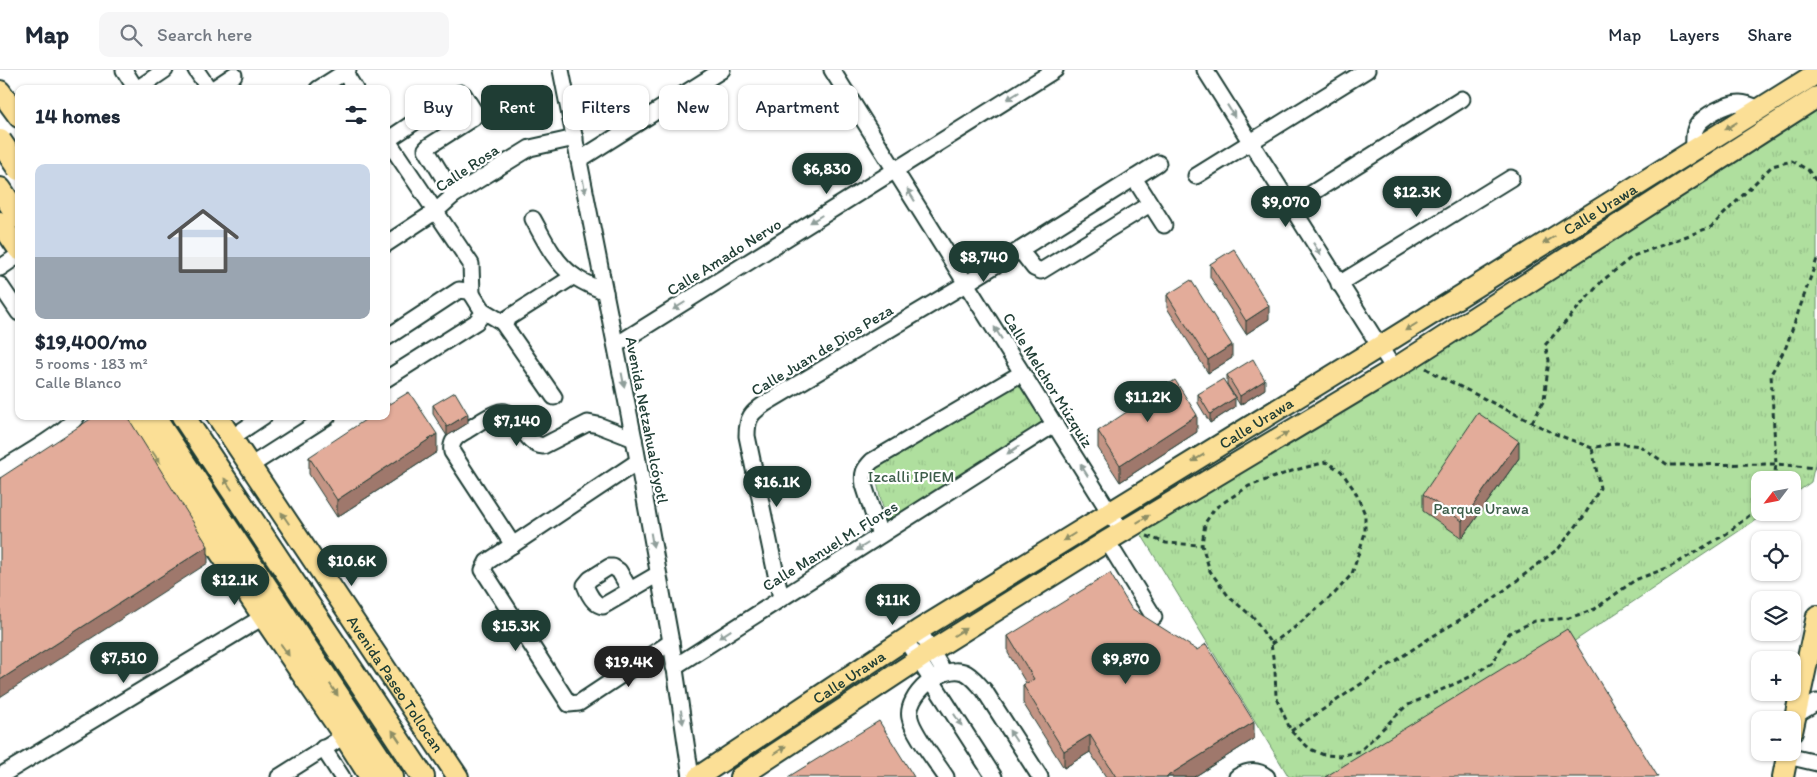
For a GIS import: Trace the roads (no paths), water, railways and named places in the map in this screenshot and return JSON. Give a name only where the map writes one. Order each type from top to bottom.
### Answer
[{"type":"highway","points":[[0,141],[15,163]]},
{"type":"highway","points":[[0,189],[15,211]]},
{"type":"highway","points":[[156,420],[392,777]]},
{"type":"highway","name":"Avenida Paseo Tollocan","points":[[186,420],[423,777]]},
{"type":"main road","name":"Calle Urawa","points":[[698,777],[912,635],[1379,347],[1817,73]]},
{"type":"main road","points":[[0,91],[15,112]]},
{"type":"main road","name":"Calle Urawa","points":[[740,777],[925,655],[1121,533],[1394,369],[1817,97]]},
{"type":"main road","points":[[0,154],[15,144]]},
{"type":"main road","points":[[0,222],[15,244]]},
{"type":"main road","points":[[132,420],[370,777]]},
{"type":"main road","name":"Avenida Paseo Tollocan","points":[[220,420],[458,777]]},
{"type":"main road","points":[[1798,711],[1811,667],[1817,616]]},
{"type":"main road","points":[[1782,777],[1786,761]]},
{"type":"street","points":[[124,70],[133,85]]},
{"type":"street","points":[[142,85],[165,70]]},
{"type":"street","points":[[196,70],[205,85]]},
{"type":"street","name":"Avenida Netzahualcóyotl","points":[[561,70],[634,439],[671,642],[691,777]]},
{"type":"street","points":[[579,160],[722,70]]},
{"type":"street","name":"Calle Melchor Múzquiz","points":[[832,70],[1110,512],[1121,533],[1154,617]]},
{"type":"street","name":"Calle Amado Nervo","points":[[616,345],[1055,70]]},
{"type":"street","points":[[1205,70],[1338,284],[1394,369]]},
{"type":"street","points":[[1196,176],[1368,70]]},
{"type":"street","points":[[324,80],[345,71],[353,85]]},
{"type":"street","points":[[219,85],[234,76]]},
{"type":"street","points":[[390,138],[455,95],[461,93],[464,95],[476,114],[473,118],[426,149],[454,195]]},
{"type":"street","points":[[1290,206],[1462,99]]},
{"type":"street","name":"Calle Rosa","points":[[390,241],[436,211],[454,195],[530,148],[575,138]]},
{"type":"street","points":[[390,144],[471,264],[472,294],[482,310],[502,322],[554,397]]},
{"type":"street","name":"Calle Juan de Dios Peza","points":[[781,598],[747,436],[747,424],[750,415],[766,402],[967,284],[1158,163]]},
{"type":"street","points":[[1134,178],[1164,225]]},
{"type":"street","points":[[1338,284],[1511,178]]},
{"type":"street","points":[[1640,183],[1652,203]]},
{"type":"street","points":[[1020,250],[1034,268],[1041,271],[1150,204]]},
{"type":"street","points":[[533,219],[561,266],[574,276],[605,292]]},
{"type":"street","points":[[0,268],[15,258]]},
{"type":"street","points":[[502,322],[574,276]]},
{"type":"street","points":[[0,285],[15,307]]},
{"type":"street","points":[[390,335],[454,292],[464,290],[472,294]]},
{"type":"street","points":[[390,376],[476,322],[482,315],[482,310]]},
{"type":"street","points":[[880,535],[864,485],[862,476],[864,469],[872,461],[1022,372]]},
{"type":"street","points":[[513,545],[452,452],[451,446],[453,441],[459,435],[500,412],[506,412],[513,417],[531,441],[538,446],[543,446],[588,423],[598,424],[634,439]]},
{"type":"street","points":[[0,470],[49,439],[74,420]]},
{"type":"street","points":[[231,438],[258,420]]},
{"type":"street","points":[[250,466],[322,420]]},
{"type":"street","name":"Calle Manuel M. Flores","points":[[674,667],[1055,424]]},
{"type":"street","points":[[638,462],[487,562],[483,570],[569,704],[579,703],[671,642]]},
{"type":"street","points":[[630,590],[658,574]]},
{"type":"street","points":[[0,776],[263,617]]},
{"type":"street","points":[[912,635],[938,675],[994,777]]},
{"type":"street","points":[[946,777],[914,728],[910,718],[910,708],[938,675],[963,672],[975,680],[984,690],[1040,777]]},
{"type":"street","points":[[1801,717],[1817,702]]},
{"type":"street","points":[[279,777],[344,736]]},
{"type":"street","points":[[324,748],[342,777]]},
{"type":"street","points":[[1801,758],[1817,763]]},
{"type":"street","points":[[1237,777],[1253,771],[1261,772],[1267,777]]},
{"type":"park label","name":"Izcalli IPIEM","points":[[911,476]]},
{"type":"park label","name":"Parque Urawa","points":[[1481,508]]}]
